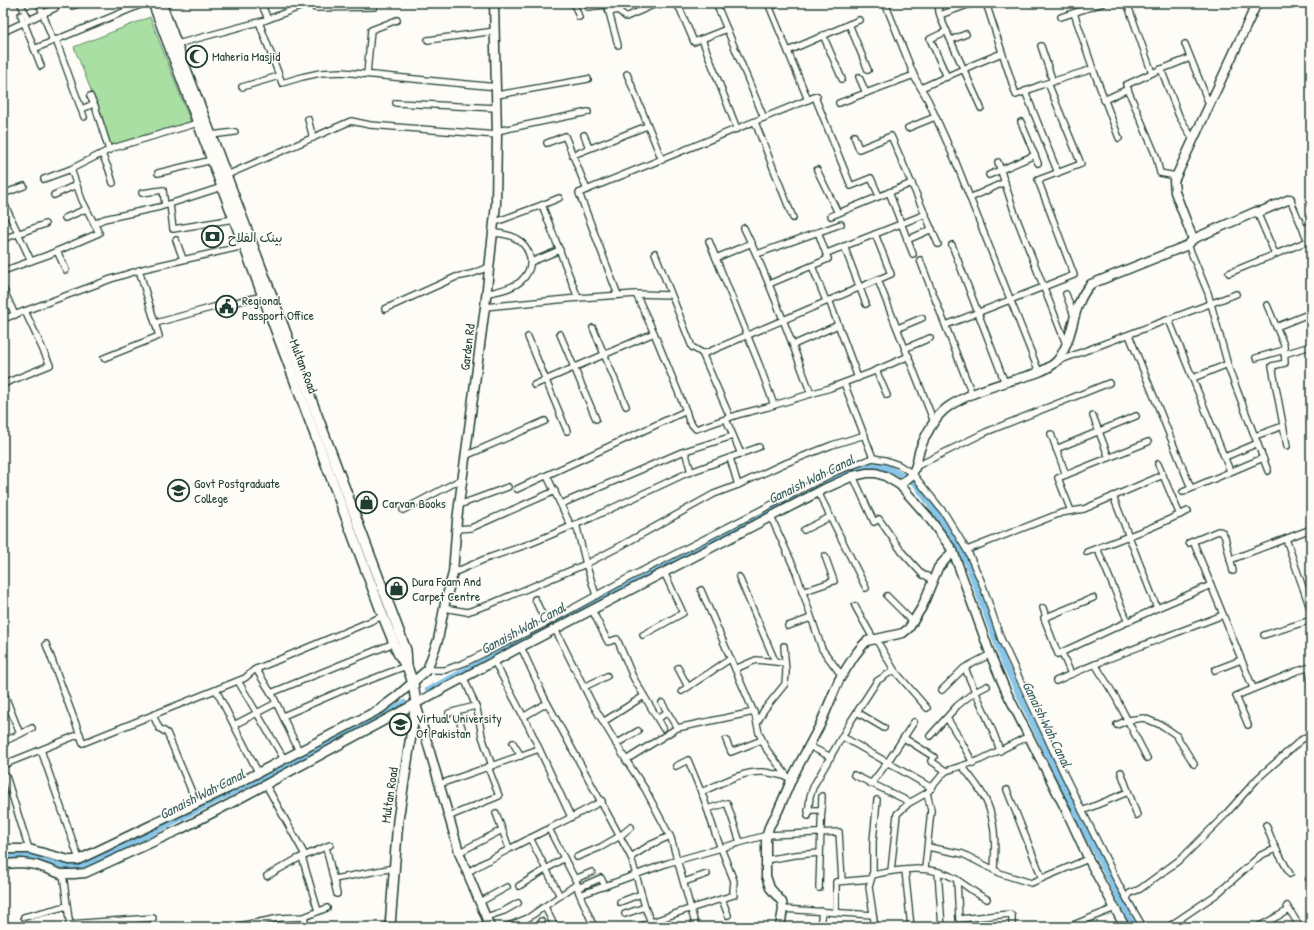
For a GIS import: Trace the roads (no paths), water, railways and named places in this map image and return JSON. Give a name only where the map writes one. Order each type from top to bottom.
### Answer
[{"type":"main road","name":"Multan Road","points":[[153,3],[383,616],[413,683],[416,704],[398,820],[390,927]]},
{"type":"main road","name":"Multan Road","points":[[161,3],[406,650],[407,668]]},
{"type":"street","points":[[20,3],[27,20],[34,49],[41,66]]},
{"type":"street","points":[[39,3],[84,117]]},
{"type":"street","points":[[72,6],[82,3]]},
{"type":"street","points":[[34,49],[144,3]]},
{"type":"street","points":[[261,3],[268,19]]},
{"type":"street","points":[[177,44],[259,22],[310,3],[315,8],[374,7],[373,3]]},
{"type":"street","name":"Garden Rd","points":[[79,859],[197,804],[380,709],[427,670],[438,640],[453,573],[456,529],[485,307],[496,204],[497,91],[494,3]]},
{"type":"street","points":[[574,3],[579,17]]},
{"type":"street","points":[[586,3],[588,7],[607,4],[618,45]]},
{"type":"street","points":[[609,12],[618,10],[626,17],[662,3]]},
{"type":"street","points":[[675,3],[680,9],[694,42],[727,29]]},
{"type":"street","points":[[716,3],[764,118]]},
{"type":"street","points":[[779,3],[769,5],[808,100]]},
{"type":"street","points":[[885,3],[914,76],[955,160],[1039,372]]},
{"type":"street","points":[[938,3],[940,15],[981,108]]},
{"type":"street","points":[[940,15],[955,6],[973,3]]},
{"type":"street","points":[[986,3],[1016,95],[1092,69]]},
{"type":"street","points":[[1061,17],[1103,3]]},
{"type":"street","points":[[1127,3],[1152,73]]},
{"type":"street","points":[[1257,3],[1174,181],[1175,192],[1211,303],[1228,364],[1268,472]]},
{"type":"street","points":[[3,32],[55,8]]},
{"type":"street","points":[[1074,13],[1092,69],[1119,138]]},
{"type":"street","points":[[22,15],[27,20]]},
{"type":"street","points":[[367,74],[371,30],[397,20]]},
{"type":"street","points":[[788,51],[859,20]]},
{"type":"street","points":[[259,22],[282,84],[320,73],[342,72],[497,91],[588,79]]},
{"type":"street","points":[[849,24],[868,70]]},
{"type":"street","points":[[428,40],[495,31]]},
{"type":"street","points":[[947,31],[930,39],[947,77]]},
{"type":"street","points":[[951,40],[966,34]]},
{"type":"street","points":[[823,35],[842,79]]},
{"type":"street","points":[[702,39],[737,129]]},
{"type":"street","points":[[1185,44],[1209,104]]},
{"type":"street","points":[[946,325],[1074,275],[1038,180],[1081,164],[1050,83],[1041,46]]},
{"type":"street","points":[[921,88],[1002,53]]},
{"type":"street","points":[[1176,176],[1160,173],[1156,156],[1126,85],[1190,58]]},
{"type":"street","points":[[1161,69],[1179,116],[1193,139]]},
{"type":"street","points":[[627,74],[662,160]]},
{"type":"street","points":[[242,87],[279,76]]},
{"type":"street","points":[[839,103],[914,76]]},
{"type":"street","points":[[859,77],[866,93]]},
{"type":"street","points":[[1104,100],[1128,90]]},
{"type":"street","points":[[1025,91],[1058,173]]},
{"type":"street","points":[[90,96],[109,150]]},
{"type":"street","points":[[618,295],[579,193],[808,100],[816,97],[851,186],[871,178],[879,196]]},
{"type":"street","points":[[396,102],[497,108]]},
{"type":"street","points":[[81,109],[94,104]]},
{"type":"street","points":[[227,175],[351,121],[370,125],[497,133],[588,112]]},
{"type":"street","points":[[908,128],[935,117]]},
{"type":"street","points":[[308,119],[313,138]]},
{"type":"street","points":[[754,122],[793,218]]},
{"type":"street","points":[[1021,122],[1038,163]]},
{"type":"street","points":[[44,179],[109,150],[198,123]]},
{"type":"street","points":[[573,155],[647,126]]},
{"type":"street","points":[[211,135],[235,132]]},
{"type":"street","points":[[584,135],[589,148]]},
{"type":"street","points":[[547,144],[565,136],[588,190]]},
{"type":"street","points":[[854,136],[859,149],[891,136],[938,244]]},
{"type":"street","points":[[102,154],[113,184]]},
{"type":"street","points":[[989,175],[1035,154]]},
{"type":"street","points":[[158,173],[212,160]]},
{"type":"street","points":[[998,162],[1015,214],[1066,344]]},
{"type":"street","points":[[3,271],[57,251],[99,233],[86,209],[71,168]]},
{"type":"street","points":[[817,170],[835,215],[834,226]]},
{"type":"street","points":[[970,198],[1005,182]]},
{"type":"street","points":[[835,215],[912,183]]},
{"type":"street","points":[[54,195],[76,185]]},
{"type":"street","points":[[3,194],[24,186]]},
{"type":"street","points":[[94,224],[104,219],[168,205],[222,187]]},
{"type":"street","points":[[142,193],[163,190],[173,229],[234,219]]},
{"type":"street","points":[[889,192],[913,254]]},
{"type":"street","points":[[493,223],[559,198]]},
{"type":"street","points":[[1056,362],[1063,352],[1074,316],[1087,288],[1091,284],[1290,199],[1311,248]]},
{"type":"street","points":[[3,202],[31,261]]},
{"type":"street","points":[[542,205],[578,298]]},
{"type":"street","points":[[65,218],[86,209]]},
{"type":"street","points":[[1257,212],[1275,254]]},
{"type":"street","points":[[826,253],[926,214]]},
{"type":"street","points":[[3,240],[45,224]]},
{"type":"street","points":[[757,254],[840,224]]},
{"type":"street","points":[[1303,229],[1311,226]]},
{"type":"street","points":[[744,228],[757,254],[811,394]]},
{"type":"street","points":[[907,240],[932,229]]},
{"type":"street","points":[[486,294],[511,287],[521,281],[528,271],[531,262],[527,247],[523,243],[511,236],[492,232]]},
{"type":"street","points":[[769,284],[828,259],[818,232]]},
{"type":"street","points":[[702,353],[706,353],[891,274],[875,234]]},
{"type":"street","points":[[176,240],[182,259]]},
{"type":"street","points":[[709,241],[774,405]]},
{"type":"street","points":[[1229,273],[1308,241]]},
{"type":"street","points":[[716,258],[752,244]]},
{"type":"street","points":[[952,245],[1005,383]]},
{"type":"street","points":[[3,319],[139,270],[244,246]]},
{"type":"street","points":[[844,246],[866,304]]},
{"type":"street","points":[[531,262],[560,250]]},
{"type":"street","points":[[57,251],[66,270]]},
{"type":"street","points":[[655,253],[692,347],[702,353],[728,418],[732,436],[741,454]]},
{"type":"street","points":[[920,260],[972,394]]},
{"type":"street","points":[[812,266],[838,325],[858,378]]},
{"type":"street","points":[[385,309],[456,277],[489,267]]},
{"type":"street","points":[[104,358],[159,336],[139,270]]},
{"type":"street","points":[[878,280],[934,422]]},
{"type":"street","points":[[3,288],[15,315]]},
{"type":"street","points":[[636,294],[654,333],[686,411],[689,422],[696,429],[844,383],[909,356]]},
{"type":"street","points":[[1066,294],[1074,316]]},
{"type":"street","points":[[913,472],[920,450],[934,422],[940,414],[959,400],[972,394],[1039,372],[1056,362],[1236,294]]},
{"type":"street","points":[[485,307],[618,295],[671,295]]},
{"type":"street","points":[[156,323],[214,307],[263,296]]},
{"type":"street","points":[[1267,305],[1284,345],[1285,362],[1272,366],[1287,446]]},
{"type":"street","points":[[3,384],[50,364],[25,311]]},
{"type":"street","points":[[1276,328],[1311,313]]},
{"type":"street","points":[[898,328],[922,318]]},
{"type":"street","points":[[1169,320],[1230,471]]},
{"type":"street","points":[[793,345],[838,325]]},
{"type":"street","points":[[593,328],[626,406]]},
{"type":"street","points":[[534,385],[654,333]]},
{"type":"street","points":[[560,334],[596,420]]},
{"type":"street","points":[[1129,335],[1191,488]]},
{"type":"street","points":[[528,336],[567,431]]},
{"type":"street","points":[[906,348],[930,338]]},
{"type":"street","points":[[1256,358],[1311,346]]},
{"type":"street","points":[[1193,378],[1228,364]]},
{"type":"street","points":[[876,370],[887,395]]},
{"type":"street","points":[[844,383],[873,458]]},
{"type":"street","points":[[900,485],[913,472],[986,432],[1110,383]]},
{"type":"street","points":[[517,489],[686,411]]},
{"type":"street","points":[[1093,416],[1109,458]]},
{"type":"street","points":[[1056,449],[1136,416]]},
{"type":"street","points":[[465,456],[545,421]]},
{"type":"street","points":[[1255,436],[1283,426]]},
{"type":"street","points":[[1051,434],[1066,476]]},
{"type":"street","points":[[561,504],[685,451],[732,436]]},
{"type":"street","points":[[444,608],[467,612],[488,605],[586,564],[714,494],[738,485],[781,464],[832,445],[865,436]]},
{"type":"street","points":[[1071,511],[1058,478],[1148,442]]},
{"type":"street","points":[[1224,457],[1258,443]]},
{"type":"street","points":[[453,573],[485,559],[529,544],[691,472],[759,447]]},
{"type":"street","points":[[685,451],[691,472]]},
{"type":"street","points":[[730,458],[738,485]]},
{"type":"street","points":[[427,670],[445,670],[464,663],[546,623],[596,595],[837,471],[873,458],[899,465],[913,472],[945,514],[967,550],[982,583],[1001,639],[1082,811],[1120,887],[1143,927]]},
{"type":"street","points":[[1183,492],[1263,458]]},
{"type":"street","points":[[1158,464],[1180,515]]},
{"type":"street","points":[[63,874],[74,874],[90,870],[181,829],[266,785],[494,661],[818,492],[853,476],[876,473],[886,476],[900,485],[929,518],[953,551],[1006,691],[1088,859],[1125,927]]},
{"type":"street","points":[[967,550],[1061,513],[1084,509],[1163,475]]},
{"type":"street","points":[[547,476],[573,525],[596,595]]},
{"type":"street","points":[[853,476],[874,522],[879,519],[902,552],[923,575],[927,576],[932,582]]},
{"type":"street","points":[[403,510],[462,479]]},
{"type":"street","points":[[459,506],[508,487]]},
{"type":"street","points":[[456,529],[471,528],[555,491]]},
{"type":"street","points":[[818,492],[866,588]]},
{"type":"street","points":[[1113,496],[1157,608]]},
{"type":"street","points":[[1087,552],[1188,511]]},
{"type":"street","points":[[771,517],[796,572],[822,650],[842,676]]},
{"type":"street","points":[[804,530],[830,517]]},
{"type":"street","points":[[1230,560],[1311,529]]},
{"type":"street","points":[[1233,571],[1225,537],[1222,532],[1218,531],[1191,542],[1211,585],[1253,688]]},
{"type":"street","points":[[1286,539],[1311,611]]},
{"type":"street","points":[[1097,548],[1128,622]]},
{"type":"street","points":[[780,927],[783,909],[782,902],[770,888],[766,876],[765,860],[769,827],[778,811],[789,779],[810,746],[842,676],[862,646],[867,642],[903,632],[909,628],[922,607],[938,568],[953,551]]},
{"type":"street","points":[[802,592],[834,581],[826,556]]},
{"type":"street","points":[[644,635],[683,613],[664,572]]},
{"type":"street","points":[[740,577],[775,661]]},
{"type":"street","points":[[1042,608],[1046,617],[1044,618],[1058,654],[1157,608],[1211,585]]},
{"type":"street","points":[[701,590],[754,712],[762,740],[767,750],[789,779]]},
{"type":"street","points":[[887,596],[913,622]]},
{"type":"street","points":[[1046,617],[1093,598]]},
{"type":"street","points":[[535,599],[546,623]]},
{"type":"street","points":[[855,606],[894,670],[927,708]]},
{"type":"street","points":[[592,610],[608,642],[616,639],[632,677],[663,728]]},
{"type":"street","points":[[1056,681],[1095,664],[1163,639],[1223,614]]},
{"type":"street","points":[[46,644],[83,743],[245,678],[256,669],[383,616]]},
{"type":"street","points":[[788,626],[811,618]]},
{"type":"street","points":[[1264,635],[1311,620]]},
{"type":"street","points":[[555,630],[603,722],[645,789],[670,836],[696,927]]},
{"type":"street","points":[[271,693],[394,643]]},
{"type":"street","points":[[757,723],[764,710],[785,684],[784,646]]},
{"type":"street","points":[[521,647],[547,703],[602,801],[631,857],[641,894],[651,922]]},
{"type":"street","points":[[1062,653],[1071,674]]},
{"type":"street","points":[[942,690],[965,668],[991,654]]},
{"type":"street","points":[[682,691],[730,659]]},
{"type":"street","points":[[735,669],[756,660],[785,663]]},
{"type":"street","points":[[1215,670],[1241,660]]},
{"type":"street","points":[[494,661],[539,749],[571,817]]},
{"type":"street","points":[[1095,664],[1116,698],[1147,758]]},
{"type":"street","points":[[1248,725],[1236,696],[1253,688],[1310,667]]},
{"type":"street","points":[[1310,667],[1308,670],[1311,680]]},
{"type":"street","points":[[283,716],[341,691],[407,668]]},
{"type":"street","points":[[678,668],[688,687]]},
{"type":"street","points":[[965,668],[989,720],[1000,751]]},
{"type":"street","points":[[256,669],[271,693],[299,751]]},
{"type":"street","points":[[822,810],[808,813],[810,796],[814,785],[877,681],[894,670]]},
{"type":"street","points":[[584,687],[607,676]]},
{"type":"street","points":[[450,816],[499,796],[475,706],[464,678]]},
{"type":"street","points":[[238,680],[284,759]]},
{"type":"street","points":[[930,736],[957,706],[975,692],[987,686]]},
{"type":"street","points":[[216,690],[258,772]]},
{"type":"street","points":[[5,696],[20,734]]},
{"type":"street","points":[[603,722],[644,696]]},
{"type":"street","points":[[234,725],[276,703]]},
{"type":"street","points":[[523,717],[547,703]]},
{"type":"street","points":[[416,704],[460,852],[490,927]]},
{"type":"street","points":[[662,704],[677,728]]},
{"type":"street","points":[[449,713],[475,706]]},
{"type":"street","points":[[456,711],[462,728]]},
{"type":"street","points":[[658,719],[667,712]]},
{"type":"street","points":[[626,760],[677,728],[754,712]]},
{"type":"street","points":[[857,712],[884,728]]},
{"type":"street","points":[[153,715],[159,728],[167,733],[197,804]]},
{"type":"street","points":[[947,718],[973,763]]},
{"type":"street","points":[[1117,725],[1128,720],[1144,718],[1163,726],[1176,735],[1194,764]]},
{"type":"street","points":[[871,784],[914,722]]},
{"type":"street","points":[[3,742],[32,728]]},
{"type":"street","points":[[616,744],[638,731]]},
{"type":"street","points":[[3,765],[80,734]]},
{"type":"street","points":[[1127,898],[1130,893],[1140,889],[1182,858],[1225,815],[1258,778],[1301,740],[1311,734]]},
{"type":"street","points":[[891,871],[897,814],[910,802],[927,793],[946,771],[973,763],[1029,736]]},
{"type":"street","points":[[842,737],[932,788]]},
{"type":"street","points":[[904,738],[934,756],[931,760],[946,771]]},
{"type":"street","points":[[726,740],[731,752],[762,740]]},
{"type":"street","points":[[513,743],[521,756]]},
{"type":"street","points":[[810,746],[831,757]]},
{"type":"street","points":[[440,784],[539,749]]},
{"type":"street","points":[[3,864],[22,863],[36,866],[79,859],[41,750]]},
{"type":"street","points":[[638,927],[734,895],[734,881],[702,792],[688,760],[676,766]]},
{"type":"street","points":[[962,766],[983,795],[990,811],[995,840],[994,870]]},
{"type":"street","points":[[702,792],[736,776],[746,774],[763,772],[789,779]]},
{"type":"street","points":[[1121,772],[1137,815]]},
{"type":"street","points":[[854,775],[910,802]]},
{"type":"street","points":[[6,776],[30,849]]},
{"type":"street","points":[[266,785],[303,856],[318,911]]},
{"type":"street","points":[[1007,790],[1042,878]]},
{"type":"street","points":[[1082,811],[1128,792]]},
{"type":"street","points":[[925,869],[931,810],[927,793]]},
{"type":"street","points":[[820,888],[822,796]]},
{"type":"street","points":[[875,927],[869,887],[872,877],[873,840],[877,800]]},
{"type":"street","points":[[468,872],[509,848],[602,801]]},
{"type":"street","points":[[707,809],[727,803],[740,842]]},
{"type":"street","points":[[496,813],[509,848]]},
{"type":"street","points":[[1266,825],[1276,849],[1290,874]]},
{"type":"street","points":[[577,857],[602,847],[631,827]]},
{"type":"street","points":[[549,829],[576,884],[594,927]]},
{"type":"street","points":[[460,852],[502,830]]},
{"type":"street","points":[[580,895],[636,874],[767,835],[839,832],[842,881]]},
{"type":"street","points":[[631,857],[650,845],[670,836]]},
{"type":"street","points":[[530,838],[560,896]]},
{"type":"street","points":[[267,876],[303,856],[328,846],[337,894]]},
{"type":"street","points":[[928,847],[963,854],[1002,874],[1031,883],[1088,859]]},
{"type":"street","points":[[3,849],[30,849],[53,863],[63,874],[70,925],[153,918]]},
{"type":"street","points":[[1168,927],[1217,894],[1261,856],[1276,849]]},
{"type":"street","points":[[765,860],[820,853]]},
{"type":"street","points":[[519,886],[564,858]]},
{"type":"street","points":[[334,879],[394,868]]},
{"type":"street","points":[[836,912],[836,882],[872,877],[891,871],[925,869],[945,874],[957,880],[972,892],[987,899]]},
{"type":"street","points":[[905,870],[911,927]]},
{"type":"street","points":[[506,927],[528,918],[592,872]]},
{"type":"street","points":[[938,872],[942,927]]},
{"type":"street","points":[[684,882],[706,874]]},
{"type":"street","points":[[576,884],[601,878],[605,886]]},
{"type":"street","points":[[957,880],[959,919],[1010,914],[1012,916],[1012,927]]},
{"type":"street","points":[[480,902],[507,887]]},
{"type":"street","points":[[620,902],[641,894]]},
{"type":"street","points":[[722,899],[728,915]]},
{"type":"street","points":[[486,916],[504,911],[518,903]]},
{"type":"street","points":[[24,917],[67,906]]},
{"type":"street","points":[[545,907],[555,927]]},
{"type":"street","points":[[625,914],[645,907]]},
{"type":"street","points":[[233,927],[260,924],[280,918],[304,917],[327,908]]},
{"type":"street","points":[[1068,927],[1115,908]]},
{"type":"street","points":[[1258,927],[1288,908],[1300,927]]},
{"type":"street","points":[[783,909],[873,915]]},
{"type":"street","points":[[820,927],[822,912]]},
{"type":"street","points":[[304,917],[306,927]]},
{"type":"street","points":[[541,921],[544,927]]},
{"type":"waterway","name":"Ganaish Wah Canal","points":[[428,690],[825,484],[860,467],[879,465],[892,470],[915,483],[949,532],[968,565],[1004,663],[1078,818],[1134,927]]},
{"type":"waterway","name":"Ganaish Wah Canal","points":[[3,856],[28,855],[71,868],[85,866],[347,735],[404,703]]},
{"type":"place","name":"Maheria Masjid","points":[[196,56]]},
{"type":"place","name":"بینک الفلاح","points":[[213,237]]},
{"type":"place","name":"Regional Passport Office","points":[[226,307]]},
{"type":"place","name":"Govt Postgraduate College","points":[[179,490]]},
{"type":"place","name":"Carvan Books","points":[[367,503]]},
{"type":"place","name":"Dura Foam And Carpet Centre","points":[[396,588]]},
{"type":"place","name":"Virtual University Of Pakistan","points":[[400,725]]}]
